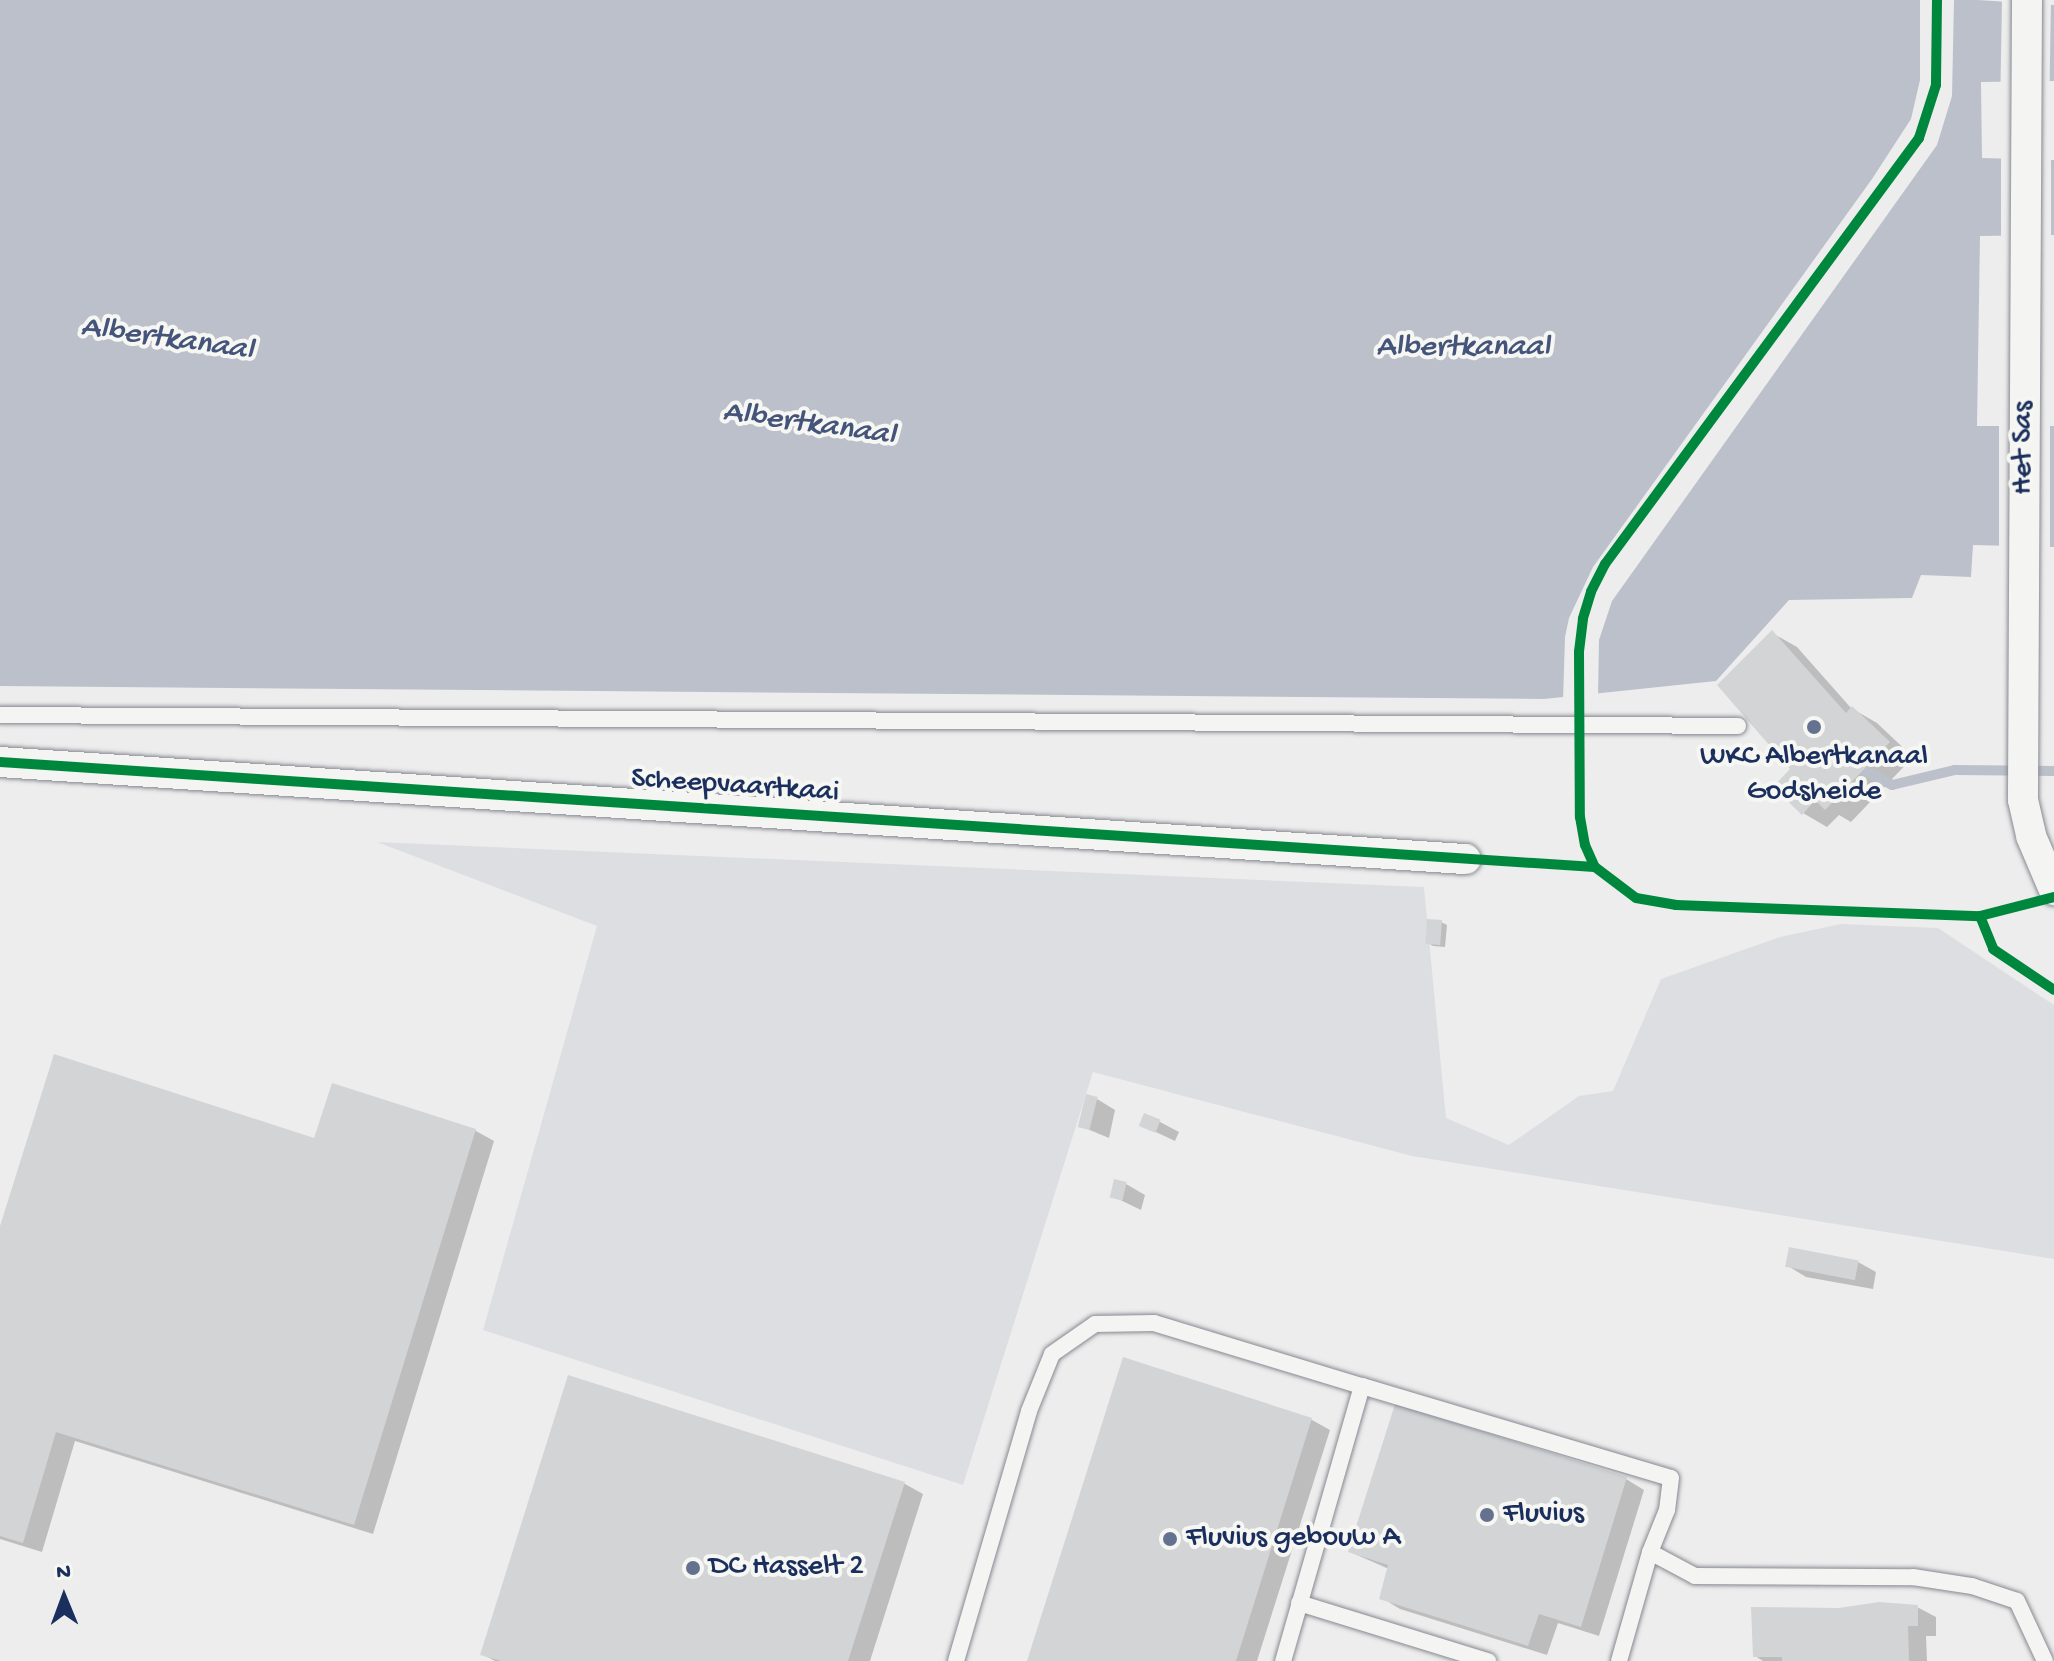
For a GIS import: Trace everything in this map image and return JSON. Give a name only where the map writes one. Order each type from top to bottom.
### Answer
[{"type":"street","name":"Het Sas","points":[[2027,0],[2023,800],[2031,836],[2054,890]]},
{"type":"street","name":"Scheepvaartkaai","points":[[0,762],[1466,859]]},
{"type":"lane","points":[[0,715],[1738,726]]},
{"type":"lane","points":[[956,1661],[1029,1411],[1052,1354],[1095,1324],[1154,1323],[1671,1478],[1667,1510],[1650,1552],[1619,1661]]},
{"type":"lane","points":[[1283,1661],[1362,1386]]},
{"type":"lane","points":[[1650,1552],[1695,1576],[1913,1577],[1972,1586],[2017,1601],[2045,1661]]},
{"type":"lane","points":[[1299,1603],[1488,1661]]},
{"type":"shaded area","points":[[377,842],[1424,887],[1446,1118],[1509,1145],[1579,1096],[1613,1091],[1661,979],[1780,937],[1841,924],[1938,928],[2054,1005],[2054,1259],[1412,1156],[1093,1072],[963,1485],[483,1330],[597,926]]},
{"type":"water","name":"Albertkanaal","points":[[0,0],[1978,0],[2054,5],[2054,81],[1981,82],[1982,158],[2054,160],[2054,235],[1980,236],[1977,426],[2054,426],[2054,547],[1973,545],[1971,577],[1921,575],[1912,598],[1789,600],[1716,681],[1544,699],[0,686]]},
{"type":"pier","points":[[1920,0],[1954,0],[1952,96],[1937,145],[1612,601],[1599,640],[1598,697],[1563,701],[1565,637],[1569,618],[1593,567],[1872,179],[1911,119],[1920,80]]},
{"type":"pier","points":[[2002,0],[2051,1],[2050,86],[2001,85]]},
{"type":"pier","points":[[2001,155],[2051,155],[2051,239],[2001,239]]},
{"type":"pier","points":[[1999,422],[2050,422],[2050,550],[1999,550]]},
{"type":"building","name":"WKC Albertkanaal Godsheide","points":[[1772,630],[1846,713],[1852,706],[1890,742],[1825,810],[1815,800],[1802,815],[1773,787],[1790,769],[1717,685]]},
{"type":"building","points":[[1427,919],[1442,920],[1440,945],[1425,944]]},
{"type":"building","points":[[54,1054],[314,1138],[332,1083],[476,1129],[354,1525],[56,1432],[23,1543],[0,1536],[0,1226]]},
{"type":"building","points":[[1086,1094],[1098,1097],[1089,1130],[1078,1127]]},
{"type":"building","points":[[1144,1113],[1161,1120],[1155,1133],[1139,1126]]},
{"type":"building","points":[[1114,1179],[1127,1182],[1122,1200],[1110,1198]]},
{"type":"building","points":[[1789,1247],[1859,1261],[1855,1280],[1785,1267]]},
{"type":"building","name":"Fluvius gebouw A","points":[[1123,1357],[1312,1418],[1236,1661],[1027,1661]]},
{"type":"building","name":"DC Hasselt 2","points":[[568,1375],[905,1482],[848,1661],[501,1661],[480,1655]]},
{"type":"building","name":"Fluvius","points":[[1395,1404],[1627,1477],[1581,1627],[1539,1614],[1528,1646],[1379,1599],[1388,1565],[1348,1552]]},
{"type":"building","points":[[1879,1602],[1918,1605],[1918,1626],[1908,1626],[1909,1661],[1782,1661],[1782,1657],[1753,1657],[1751,1607],[1839,1608]]},
{"type":"waterway","points":[[1864,770],[1892,785],[1955,770],[2054,771]]},
{"type":"cycle path","points":[[1937,0],[1936,85],[1919,138],[1605,564],[1591,592],[1583,619],[1579,652],[1580,817],[1585,845],[1595,867],[1636,898],[1676,905],[1980,916],[2054,897]]},
{"type":"cycle path","points":[[0,762],[1595,867]]},
{"type":"cycle path","points":[[1980,916],[1993,949],[2054,990]]},
{"type":"place","name":"WKC Albertkanaal Godsheide","points":[[1814,727]]},
{"type":"place","name":"Fluvius","points":[[1487,1515]]},
{"type":"place","name":"Fluvius gebouw A","points":[[1170,1539]]},
{"type":"place","name":"DC Hasselt 2","points":[[693,1568]]}]
